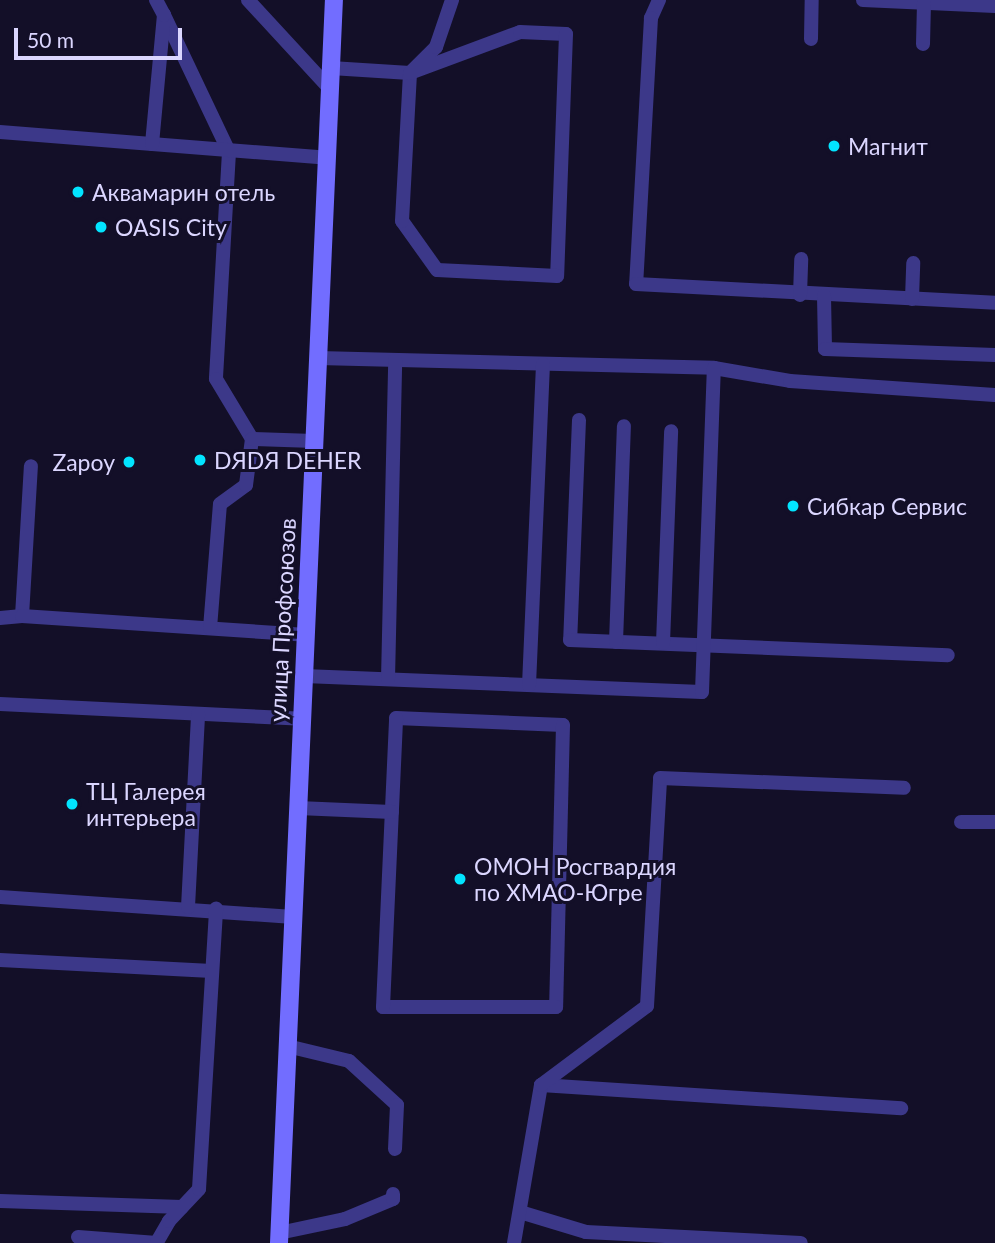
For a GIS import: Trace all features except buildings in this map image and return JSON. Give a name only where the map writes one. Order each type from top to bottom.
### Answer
[{"type":"main road","name":"улица Профсоюзов","points":[[279,1238],[334,0]]},
{"type":"lane","points":[[156,0],[229,152],[216,379],[251,439],[246,485],[220,504],[210,628]]},
{"type":"lane","points":[[248,0],[330,89]]},
{"type":"lane","points":[[331,68],[410,72],[520,32],[566,34],[557,276],[437,270],[402,222],[410,72],[436,47],[452,0]]},
{"type":"lane","points":[[659,0],[651,18],[636,284],[800,295],[995,303]]},
{"type":"lane","points":[[811,39],[812,0]]},
{"type":"lane","points":[[863,0],[995,6]]},
{"type":"lane","points":[[922,44],[924,3]]},
{"type":"lane","points":[[152,144],[164,15]]},
{"type":"lane","points":[[0,132],[327,158]]},
{"type":"lane","points":[[800,295],[802,259]]},
{"type":"lane","points":[[912,299],[913,263]]},
{"type":"lane","points":[[824,296],[825,349],[995,355]]},
{"type":"lane","points":[[318,358],[714,368],[790,381],[995,395]]},
{"type":"lane","points":[[388,679],[395,360]]},
{"type":"lane","points":[[529,685],[543,364]]},
{"type":"lane","points":[[304,676],[702,692],[714,368]]},
{"type":"lane","points":[[579,420],[570,640],[948,655]]},
{"type":"lane","points":[[616,642],[624,426]]},
{"type":"lane","points":[[663,643],[671,431]]},
{"type":"lane","points":[[251,439],[314,441]]},
{"type":"lane","points":[[22,615],[31,466]]},
{"type":"lane","points":[[0,618],[22,615],[306,635]]},
{"type":"lane","points":[[0,704],[302,719]]},
{"type":"lane","points":[[188,907],[198,714]]},
{"type":"lane","points":[[396,718],[563,725],[556,1007],[383,1007],[392,812],[396,718]]},
{"type":"lane","points":[[514,1243],[541,1084],[647,1006],[660,778],[904,788]]},
{"type":"lane","points":[[298,808],[392,812]]},
{"type":"lane","points":[[961,822],[995,822]]},
{"type":"lane","points":[[0,897],[188,907],[293,917]]},
{"type":"lane","points":[[78,1237],[157,1243],[182,1207],[200,1189],[216,909]]},
{"type":"lane","points":[[0,960],[212,971]]},
{"type":"lane","points":[[288,1046],[349,1061],[397,1105],[395,1149]]},
{"type":"lane","points":[[541,1084],[901,1108]]},
{"type":"lane","points":[[279,1238],[345,1219],[393,1199],[393,1194]]},
{"type":"lane","points":[[0,1201],[182,1207]]},
{"type":"lane","points":[[520,1212],[575,1230],[651,1240],[800,1243]]},
{"type":"place","name":"Магнит","points":[[834,146]]},
{"type":"place","name":"Аквамарин отель","points":[[78,192]]},
{"type":"place","name":"OASIS City","points":[[101,227]]},
{"type":"place","name":"DЯDЯ DЕНЕR","points":[[200,460]]},
{"type":"place","name":"Zapoy","points":[[129,462]]},
{"type":"place","name":"Сибкар Сервис","points":[[793,506]]},
{"type":"place","name":"ТЦ Галерея интерьера","points":[[72,804]]},
{"type":"place","name":"ОМОН Росгвардия по ХМАО-Югре","points":[[460,879]]}]
